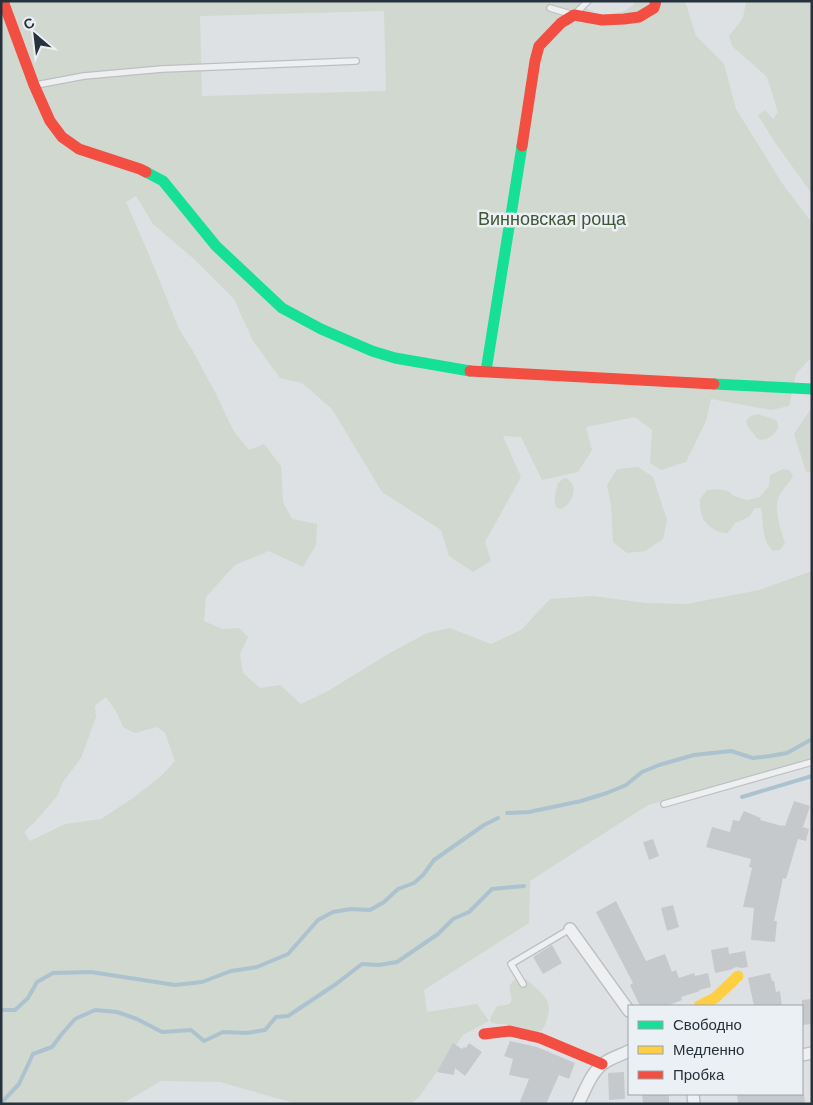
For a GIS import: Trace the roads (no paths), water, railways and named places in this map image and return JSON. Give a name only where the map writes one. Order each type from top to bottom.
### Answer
[{"type":"street","points":[[4,1],[34,85],[50,121],[62,137],[79,149],[140,169],[164,181],[216,246],[282,308],[330,333],[372,351],[395,358],[477,372],[812,390]]},
{"type":"street","points":[[486,371],[535,61],[539,46],[561,23],[574,15],[602,20],[639,17],[654,8],[656,1]]},
{"type":"street","points":[[570,928],[628,1010]]},
{"type":"street","points":[[701,1005],[715,998],[738,976]]},
{"type":"street","points":[[484,1034],[510,1030],[540,1038],[602,1064]]},
{"type":"street","points":[[578,1104],[592,1077],[602,1064],[628,1052]]},
{"type":"lane","points":[[550,8],[574,15],[588,1]]},
{"type":"lane","points":[[34,85],[84,76],[162,69],[356,61]]},
{"type":"lane","points":[[664,804],[812,762]]},
{"type":"lane","points":[[524,984],[511,964],[570,928]]},
{"type":"waterway","points":[[507,813],[529,812],[581,801],[607,793],[626,785],[642,772],[694,755],[731,751],[753,758],[770,756],[787,753],[812,739]]},
{"type":"waterway","points":[[742,797],[812,776]]},
{"type":"waterway","points":[[1,1010],[15,1010],[28,998],[37,982],[53,973],[91,972],[175,985],[202,982],[231,971],[257,967],[288,954],[318,920],[333,912],[351,909],[370,910],[384,902],[398,889],[414,883],[423,875],[434,860],[484,825],[498,818]]},
{"type":"waterway","points":[[1,1103],[19,1084],[33,1054],[52,1047],[75,1019],[95,1010],[117,1012],[137,1019],[162,1032],[191,1030],[204,1041],[223,1032],[247,1033],[265,1030],[276,1017],[288,1016],[362,964],[379,965],[397,962],[438,934],[453,919],[469,912],[492,889],[524,886]]},
{"type":"park label","name":"Винновская роща","points":[[552,219]]}]
